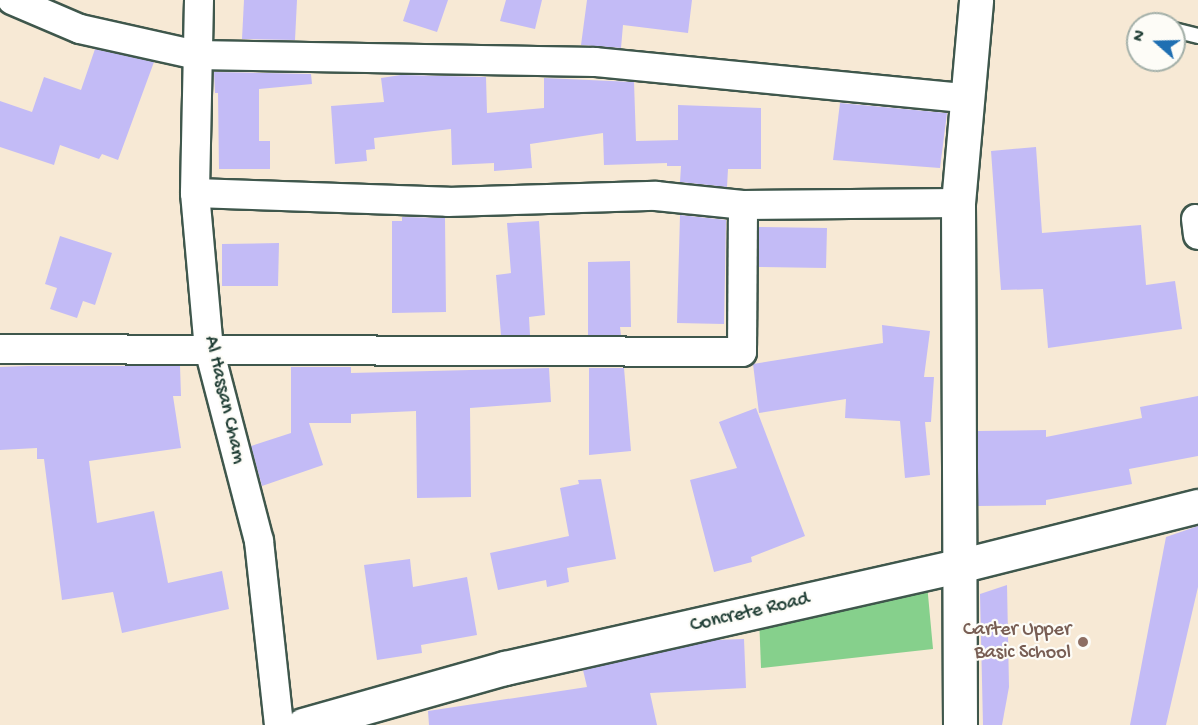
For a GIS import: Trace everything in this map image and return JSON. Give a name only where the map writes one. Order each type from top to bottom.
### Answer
[{"type":"street","points":[[12,0],[80,29],[196,55],[595,62],[969,99]]},
{"type":"street","name":"Al Hassan Cham","points":[[199,0],[196,55],[195,193],[209,349],[259,541],[279,725]]},
{"type":"street","points":[[960,725],[958,203],[976,0]]},
{"type":"street","points":[[195,193],[448,202],[656,196],[743,206],[958,203]]},
{"type":"street","points":[[0,349],[742,352],[743,206]]},
{"type":"street","name":"Concrete Road","points":[[303,725],[505,668],[959,566],[1198,506]]},
{"type":"green space","points":[[926,573],[933,649],[761,668],[759,616]]},
{"type":"building","points":[[244,0],[297,0],[295,40],[242,39]]},
{"type":"building","points":[[410,0],[448,0],[437,32],[403,21]]},
{"type":"building","points":[[506,0],[542,0],[535,29],[500,21]]},
{"type":"building","points":[[587,0],[692,0],[688,33],[623,25],[621,48],[581,45]]},
{"type":"building","points":[[95,49],[154,62],[118,160],[102,154],[99,159],[60,145],[54,165],[0,147],[0,101],[32,112],[44,77],[81,90]]},
{"type":"building","points":[[214,72],[311,74],[312,84],[259,89],[259,141],[270,141],[270,169],[219,169],[218,93],[215,93]]},
{"type":"building","points":[[401,75],[486,77],[487,113],[544,108],[544,78],[634,82],[636,141],[678,140],[678,105],[761,108],[761,169],[728,169],[727,187],[680,182],[681,166],[667,166],[667,163],[604,165],[603,133],[530,144],[532,168],[494,171],[494,163],[452,165],[451,129],[374,138],[375,149],[366,150],[367,161],[335,164],[331,106],[384,102],[381,78]]},
{"type":"building","points":[[840,103],[947,113],[940,168],[833,160]]},
{"type":"building","points":[[1036,147],[1042,233],[1141,225],[1146,285],[1175,281],[1182,329],[1048,348],[1043,289],[1001,290],[991,151]]},
{"type":"building","points":[[680,215],[726,220],[724,324],[677,323]]},
{"type":"building","points":[[402,217],[445,218],[446,312],[392,313],[392,221],[402,221]]},
{"type":"building","points":[[539,221],[545,315],[529,317],[530,335],[501,335],[496,275],[511,273],[507,223]]},
{"type":"building","points":[[759,227],[827,228],[826,268],[759,267]]},
{"type":"building","points":[[60,236],[112,253],[95,305],[83,301],[77,318],[50,309],[57,288],[45,284]]},
{"type":"building","points":[[279,243],[278,286],[222,286],[222,244]]},
{"type":"building","points":[[630,261],[631,327],[620,327],[621,335],[588,335],[588,262]]},
{"type":"building","points":[[882,325],[930,331],[924,377],[934,377],[931,422],[925,422],[930,475],[905,478],[900,421],[845,418],[846,399],[759,413],[753,364],[883,343]]},
{"type":"building","points":[[180,366],[181,396],[173,396],[181,448],[89,461],[97,523],[154,511],[168,583],[222,571],[229,609],[122,633],[113,592],[62,600],[44,459],[37,459],[37,448],[0,450],[0,367]]},
{"type":"building","points":[[291,367],[351,367],[351,373],[549,368],[551,402],[470,408],[471,497],[417,498],[416,411],[351,414],[351,423],[309,423],[323,465],[262,486],[251,446],[291,433]]},
{"type":"building","points":[[589,368],[624,368],[631,451],[589,455]]},
{"type":"building","points":[[1198,396],[1198,456],[1129,469],[1132,484],[1046,500],[1046,505],[978,506],[978,431],[1046,430],[1046,437],[1142,418],[1140,407]]},
{"type":"building","points":[[756,408],[805,536],[751,557],[752,562],[714,572],[690,480],[737,468],[719,422]]},
{"type":"building","points":[[601,479],[616,559],[567,568],[569,582],[547,587],[546,580],[498,590],[490,553],[569,536],[560,488],[579,484],[578,480]]},
{"type":"building","points":[[1198,526],[1198,587],[1166,725],[1130,725],[1166,537]]},
{"type":"building","points":[[410,559],[413,587],[467,577],[477,635],[421,645],[422,653],[377,660],[364,565]]},
{"type":"building","name":"Carter Upper Basic School","points":[[1007,585],[1009,687],[1002,725],[983,725],[980,594]]},
{"type":"building","points":[[744,639],[746,688],[650,693],[657,725],[429,725],[428,711],[587,687],[583,670],[715,640]]},
{"type":"place","name":"Carter Upper Basic School","points":[[1083,642]]}]
